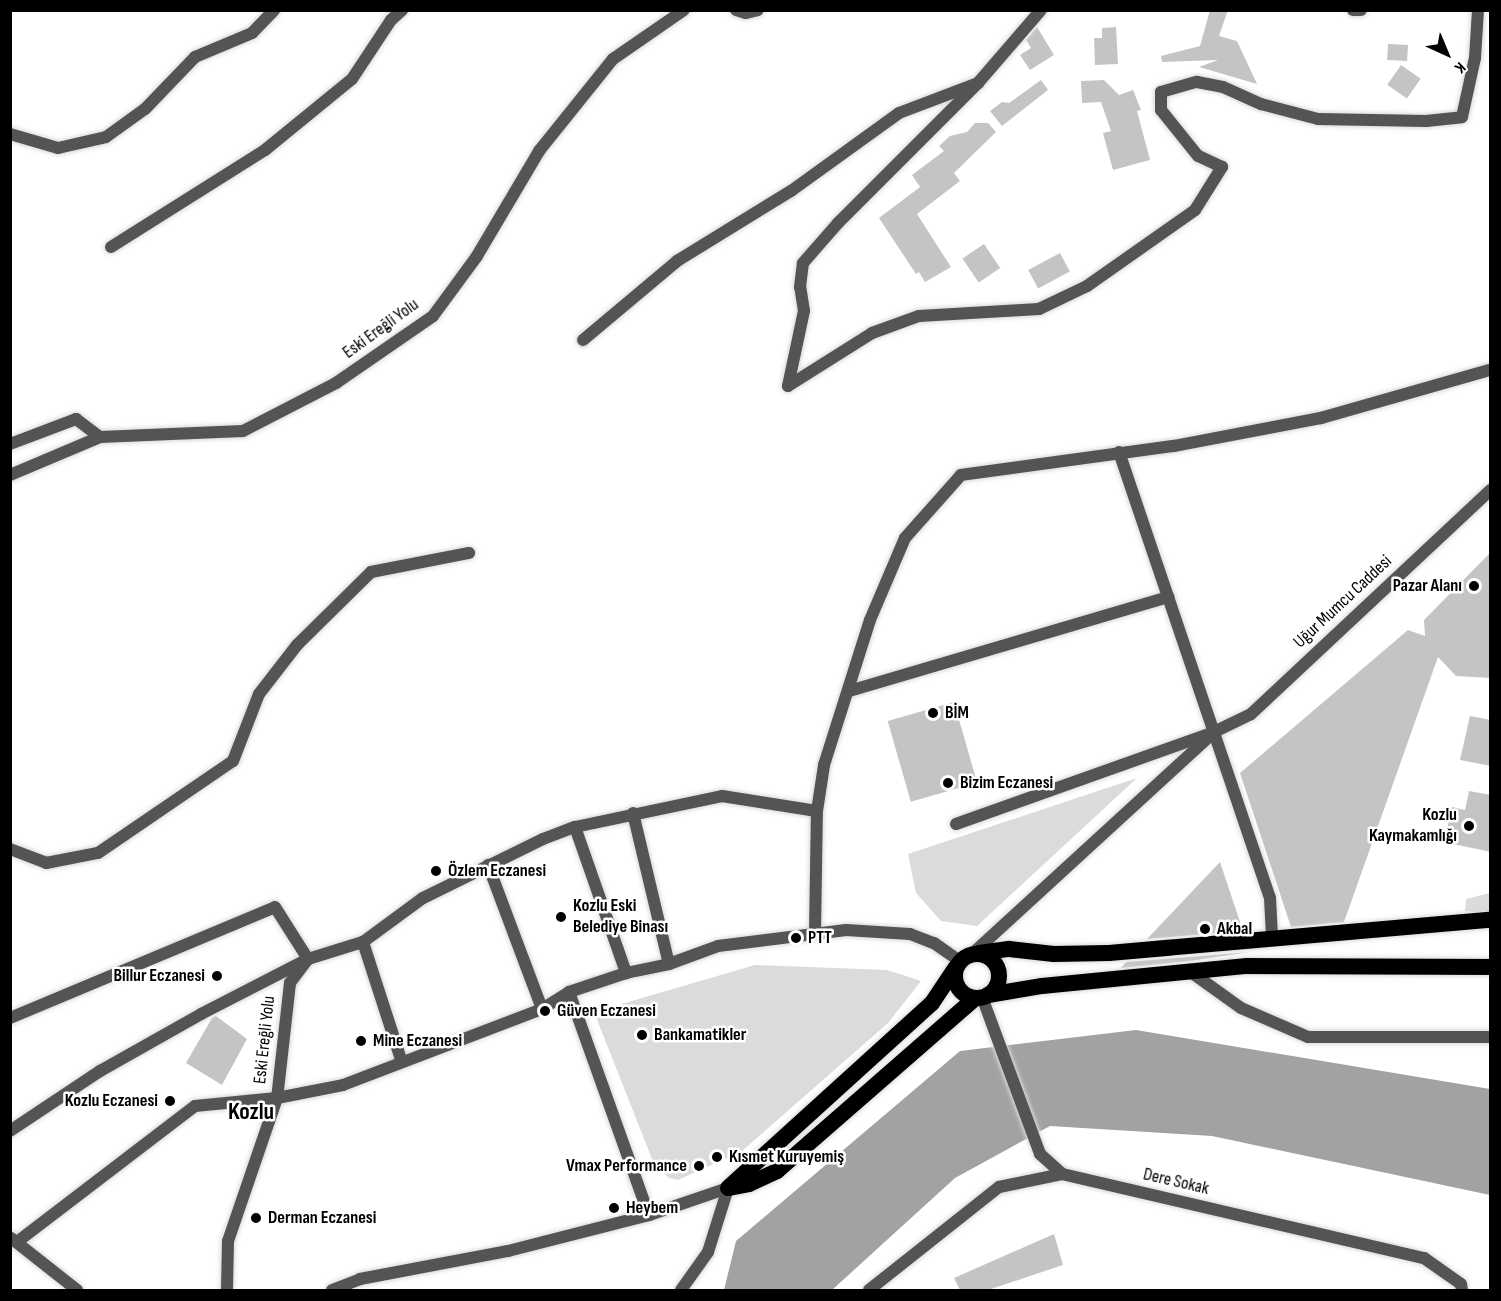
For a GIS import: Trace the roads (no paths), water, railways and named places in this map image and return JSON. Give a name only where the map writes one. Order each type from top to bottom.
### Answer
[{"type":"highway","points":[[728,1188],[932,1003],[967,959],[1009,949],[1054,954],[1109,953],[1272,937],[1329,935],[1491,920]]},
{"type":"highway","points":[[728,1188],[749,1184],[777,1170],[997,984],[998,971],[992,959],[967,959]]},
{"type":"highway","points":[[967,959],[955,981],[962,992],[981,996],[1188,970],[1247,966],[1491,967]]},
{"type":"street","points":[[10,134],[58,148],[106,137],[145,109],[195,57],[252,33],[274,10]]},
{"type":"street","points":[[111,248],[265,150],[352,79],[391,20],[402,10]]},
{"type":"street","name":"Eski Ereğli Yolu","points":[[10,475],[100,437],[243,431],[336,383],[433,316],[477,256],[539,151],[614,59],[684,10]]},
{"type":"street","points":[[736,10],[746,13],[758,10]]},
{"type":"street","points":[[1041,10],[978,83],[838,223],[803,263],[800,287],[804,311],[788,386],[872,333],[919,316],[1039,309],[1087,286],[1195,210],[1222,168],[1198,156],[1161,110],[1161,92],[1197,82],[1223,87],[1261,104],[1318,119],[1426,121],[1462,117],[1475,58],[1478,10]]},
{"type":"street","points":[[1353,10],[1361,10]]},
{"type":"street","points":[[583,340],[677,261],[791,191],[900,113],[978,83]]},
{"type":"street","points":[[815,933],[817,811],[824,765],[870,620],[905,538],[961,475],[1174,446],[1321,418],[1491,370]]},
{"type":"street","points":[[10,444],[75,419],[100,437]]},
{"type":"street","points":[[1119,452],[1270,898],[1272,937]]},
{"type":"street","name":"Uğur Mumcu Caddesi","points":[[1214,732],[1251,714],[1491,490]]},
{"type":"street","points":[[10,849],[46,863],[98,854],[233,761],[260,694],[297,645],[370,572],[469,553]]},
{"type":"street","points":[[849,691],[1168,597]]},
{"type":"street","points":[[956,824],[1214,732]]},
{"type":"street","points":[[77,1290],[14,1240],[195,1106],[277,1098],[342,1085],[401,1060],[542,1009],[569,992],[626,973],[669,964],[718,946],[846,930],[910,934],[967,959],[1214,732]]},
{"type":"street","points":[[10,1131],[100,1071],[308,959],[363,942],[423,897],[488,865],[575,827],[722,796],[817,811]]},
{"type":"street","points":[[633,813],[669,964]]},
{"type":"street","points":[[575,827],[626,973]]},
{"type":"street","points":[[488,865],[542,1009]]},
{"type":"street","points":[[10,1018],[275,907],[308,959]]},
{"type":"street","points":[[363,942],[401,1060]]},
{"type":"street","name":"Eski Ereğli Yolu","points":[[227,1290],[228,1240],[277,1098],[290,983],[308,959]]},
{"type":"street","points":[[1188,970],[1241,1008],[1308,1037],[1491,1037]]},
{"type":"street","points":[[569,992],[649,1215]]},
{"type":"street","name":"Dere Sokak","points":[[981,996],[1040,1154],[1062,1174],[1424,1258],[1461,1284],[1462,1290]]},
{"type":"street","points":[[869,1290],[999,1187],[1062,1174]]},
{"type":"street","points":[[332,1290],[360,1279],[508,1251],[649,1215],[728,1188]]},
{"type":"street","points":[[681,1290],[708,1252],[728,1188]]},
{"type":"place","name":"Pazar Alanı","points":[[1474,586]]},
{"type":"place","name":"BİM","points":[[933,713]]},
{"type":"place","name":"Bizim Eczanesi","points":[[948,783]]},
{"type":"place","name":"Kozlu Kaymakamlığı","points":[[1469,826]]},
{"type":"place","name":"Özlem Eczanesi","points":[[436,871]]},
{"type":"place","name":"Kozlu Eski Belediye Binası","points":[[561,917]]},
{"type":"place","name":"Akbal","points":[[1205,929]]},
{"type":"place","name":"PTT","points":[[796,938]]},
{"type":"place","name":"Billur Eczanesi","points":[[217,976]]},
{"type":"place","name":"Güven Eczanesi","points":[[545,1011]]},
{"type":"place","name":"Bankamatikler","points":[[642,1035]]},
{"type":"place","name":"Mine Eczanesi","points":[[361,1041]]},
{"type":"place","name":"Kozlu Eczanesi","points":[[170,1101]]},
{"type":"place","name":"Kısmet Kuruyemiş","points":[[717,1157]]},
{"type":"place","name":"Vmax Performance","points":[[699,1166]]},
{"type":"place","name":"Heybem","points":[[614,1208]]},
{"type":"place","name":"Derman Eczanesi","points":[[256,1218]]},
{"type":"district","name":"Kozlu","points":[[251,1112]]}]
